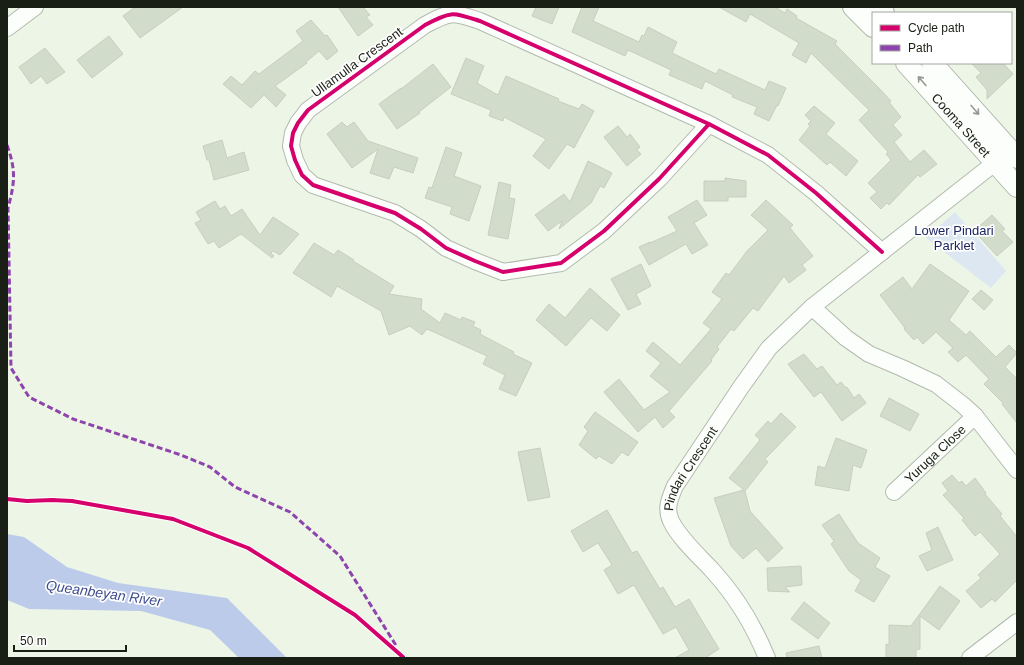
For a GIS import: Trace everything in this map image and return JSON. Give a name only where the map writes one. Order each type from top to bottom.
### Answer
[{"type":"main road","points":[[853,7],[872,26]]},
{"type":"main road","name":"Cooma Street","points":[[907,64],[1017,187]]},
{"type":"main road","name":"Cooma Street","points":[[933,64],[1013,154]]},
{"type":"street","points":[[7,28],[35,7]]},
{"type":"street","name":"Ullamulla Crescent","points":[[709,124],[659,179],[610,226],[561,263],[503,272],[446,248],[421,229],[395,213],[313,185],[302,175],[291,146],[293,133],[298,123],[308,110],[425,25],[441,16],[453,13],[480,21],[709,124],[768,155],[816,193],[882,252]]},
{"type":"street","name":"Pindari Crescent","points":[[767,658],[744,610],[714,571],[685,541],[671,520],[668,504],[675,486],[769,348],[812,307],[994,163],[1013,154]]},
{"type":"street","points":[[812,307],[846,338],[869,354],[936,384],[963,404],[975,416],[1017,470]]},
{"type":"street","name":"Yuruga Close","points":[[894,492],[975,416]]},
{"type":"street","points":[[970,658],[1017,622]]},
{"type":"green space","name":"Lower Pindari Parklet","points":[[955,212],[1006,271],[991,288],[926,238]]},
{"type":"water","name":"Queanbeyan River","points":[[7,534],[24,537],[67,567],[118,583],[227,598],[287,658],[239,658],[210,630],[141,611],[29,609],[7,600]]},
{"type":"building","points":[[135,7],[183,7],[140,38],[123,16]]},
{"type":"building","points":[[338,7],[363,7],[370,15],[366,17],[373,25],[358,36]]},
{"type":"building","points":[[536,7],[559,7],[552,24],[532,16]]},
{"type":"building","points":[[582,7],[599,7],[593,21],[639,42],[642,35],[644,36],[648,27],[677,42],[672,53],[716,74],[719,69],[765,90],[769,81],[786,88],[778,106],[777,105],[769,121],[754,114],[757,107],[732,97],[733,95],[705,81],[702,89],[669,75],[671,70],[628,50],[625,56],[572,32]]},
{"type":"building","points":[[719,7],[775,7],[785,13],[787,9],[797,16],[796,18],[837,41],[835,44],[891,101],[889,102],[901,117],[893,125],[902,135],[894,142],[910,162],[924,150],[937,164],[920,177],[918,175],[889,205],[887,203],[881,209],[870,198],[877,192],[868,183],[891,160],[886,154],[888,152],[859,120],[869,110],[811,53],[806,63],[792,55],[799,43],[750,14],[746,22]]},
{"type":"building","points":[[311,20],[325,36],[327,35],[338,51],[327,60],[319,51],[306,62],[307,63],[275,86],[286,95],[276,107],[264,95],[251,108],[223,84],[231,76],[242,85],[255,71],[259,74],[303,41],[296,31]]},
{"type":"building","points":[[109,36],[123,54],[92,78],[77,60]]},
{"type":"building","points":[[45,48],[65,72],[47,84],[41,76],[31,84],[19,67]]},
{"type":"building","points":[[466,58],[484,66],[477,83],[498,95],[506,76],[559,99],[558,101],[579,109],[582,104],[594,111],[574,148],[567,144],[549,169],[533,156],[546,139],[504,117],[503,121],[489,116],[491,110],[451,94]]},
{"type":"building","points":[[433,64],[451,87],[419,112],[420,113],[397,129],[379,104]]},
{"type":"building","points":[[972,64],[1004,64],[1013,74],[987,99],[987,90],[976,77],[981,73]]},
{"type":"building","points":[[814,106],[835,123],[826,134],[858,161],[846,176],[830,162],[827,165],[799,140],[810,126],[808,124],[811,121],[805,115]]},
{"type":"building","points":[[342,122],[347,127],[354,122],[368,141],[418,158],[413,173],[394,167],[389,179],[370,173],[378,149],[352,168],[327,134]]},
{"type":"building","points":[[618,126],[627,137],[630,134],[640,147],[637,150],[641,154],[627,166],[604,137]]},
{"type":"building","points":[[222,140],[227,158],[244,152],[249,170],[214,180],[209,160],[207,160],[203,146]]},
{"type":"building","points":[[446,147],[462,153],[454,176],[481,186],[469,221],[450,214],[452,207],[425,198],[429,187],[432,188]]},
{"type":"building","points":[[588,161],[612,173],[604,188],[600,186],[591,203],[559,229],[562,221],[548,231],[535,215],[564,194],[570,202]]},
{"type":"building","points":[[725,178],[746,181],[746,197],[728,197],[728,201],[704,201],[704,181],[725,181]]},
{"type":"building","points":[[499,182],[511,185],[509,198],[515,199],[508,239],[488,235]]},
{"type":"building","points":[[697,200],[707,215],[694,223],[708,245],[692,254],[686,244],[649,265],[639,247],[677,231],[668,217]]},
{"type":"building","points":[[766,200],[793,225],[790,228],[813,256],[802,265],[806,270],[789,283],[784,276],[758,311],[753,308],[734,331],[731,329],[717,347],[719,349],[711,360],[712,361],[669,411],[675,417],[663,428],[655,417],[638,432],[604,392],[619,379],[644,410],[670,392],[650,376],[661,363],[646,351],[653,342],[680,365],[711,329],[703,323],[722,299],[712,292],[726,273],[729,275],[747,251],[768,230],[751,215]]},
{"type":"building","points":[[215,201],[220,209],[225,206],[231,216],[242,209],[260,235],[273,217],[299,234],[280,255],[273,251],[271,253],[274,256],[272,258],[241,234],[219,248],[214,241],[208,244],[195,223],[201,220],[196,212]]},
{"type":"building","points":[[992,215],[1005,229],[1002,231],[1013,242],[997,256],[974,231]]},
{"type":"building","points":[[314,243],[334,255],[338,250],[394,286],[389,294],[422,299],[421,309],[440,323],[445,313],[461,320],[462,317],[475,322],[473,326],[481,330],[480,334],[514,352],[513,354],[532,363],[516,396],[499,389],[505,375],[483,364],[487,356],[427,329],[422,335],[410,326],[389,335],[381,311],[337,286],[331,297],[293,273]]},
{"type":"building","points":[[641,264],[651,286],[636,294],[641,304],[628,310],[611,279]]},
{"type":"building","points":[[930,264],[969,291],[949,320],[966,335],[970,331],[996,357],[1009,345],[1017,353],[1005,367],[1017,379],[1017,423],[1002,404],[1003,403],[984,384],[989,379],[966,355],[958,362],[948,352],[953,348],[936,332],[923,344],[917,337],[914,340],[904,329],[905,328],[880,295],[903,277],[912,289]]},
{"type":"building","points":[[590,288],[620,315],[607,331],[591,318],[566,346],[536,320],[549,304],[565,318]]},
{"type":"building","points":[[981,290],[993,300],[984,310],[972,299]]},
{"type":"building","points":[[804,354],[817,369],[822,366],[837,385],[841,382],[846,388],[847,387],[854,398],[859,394],[866,403],[842,421],[821,392],[814,397],[788,364]]},
{"type":"building","points":[[889,398],[919,414],[910,431],[880,416]]},
{"type":"building","points":[[595,412],[638,442],[628,456],[622,452],[612,464],[599,456],[596,459],[579,445],[588,431],[584,427]]},
{"type":"building","points":[[781,413],[796,427],[765,459],[768,462],[745,491],[750,511],[783,548],[768,562],[756,548],[743,559],[731,546],[714,498],[744,490],[729,478],[760,440],[755,435],[768,421],[771,424]]},
{"type":"building","points":[[836,438],[867,450],[861,468],[853,465],[849,491],[815,485],[818,466],[825,468]]},
{"type":"building","points":[[540,448],[550,497],[528,501],[518,452]]},
{"type":"building","points":[[952,475],[959,483],[962,481],[966,486],[975,478],[986,493],[985,494],[1002,514],[1000,516],[1017,537],[1017,580],[995,602],[992,599],[981,608],[966,591],[981,578],[978,575],[1000,554],[980,532],[975,536],[962,520],[964,518],[943,495],[948,491],[942,483]]},
{"type":"building","points":[[607,510],[632,553],[637,551],[660,589],[663,587],[675,607],[689,599],[719,649],[705,658],[675,658],[689,650],[676,627],[663,634],[634,585],[618,594],[604,570],[612,565],[598,543],[583,552],[571,531]]},
{"type":"building","points":[[839,514],[858,543],[880,558],[875,567],[890,576],[874,602],[855,591],[861,580],[849,571],[831,544],[834,541],[822,525]]},
{"type":"building","points":[[938,527],[953,560],[927,571],[919,556],[932,550],[926,533]]},
{"type":"building","points":[[801,566],[802,585],[785,587],[790,592],[768,591],[767,568]]},
{"type":"building","points":[[940,586],[960,601],[939,630],[920,616],[920,649],[916,650],[916,658],[886,658],[886,644],[889,645],[889,625],[911,626]]},
{"type":"building","points":[[804,602],[830,623],[818,639],[791,619]]},
{"type":"building","points":[[819,646],[822,658],[787,658],[786,653]]},
{"type":"marked path","points":[[7,145],[14,176],[8,208],[11,368],[29,397],[73,419],[181,455],[210,467],[235,487],[290,512],[340,556],[397,647]]},
{"type":"cycle path","points":[[709,124],[659,179],[604,231],[561,263],[503,272],[446,248],[421,229],[395,213],[313,185],[302,175],[295,160],[291,146],[293,133],[298,123],[308,110],[425,25],[441,17],[452,14],[480,21],[709,124],[768,155],[816,193],[882,252]]},
{"type":"cycle path","points":[[7,499],[27,501],[72,501],[173,519],[248,548],[355,615],[403,657]]}]
